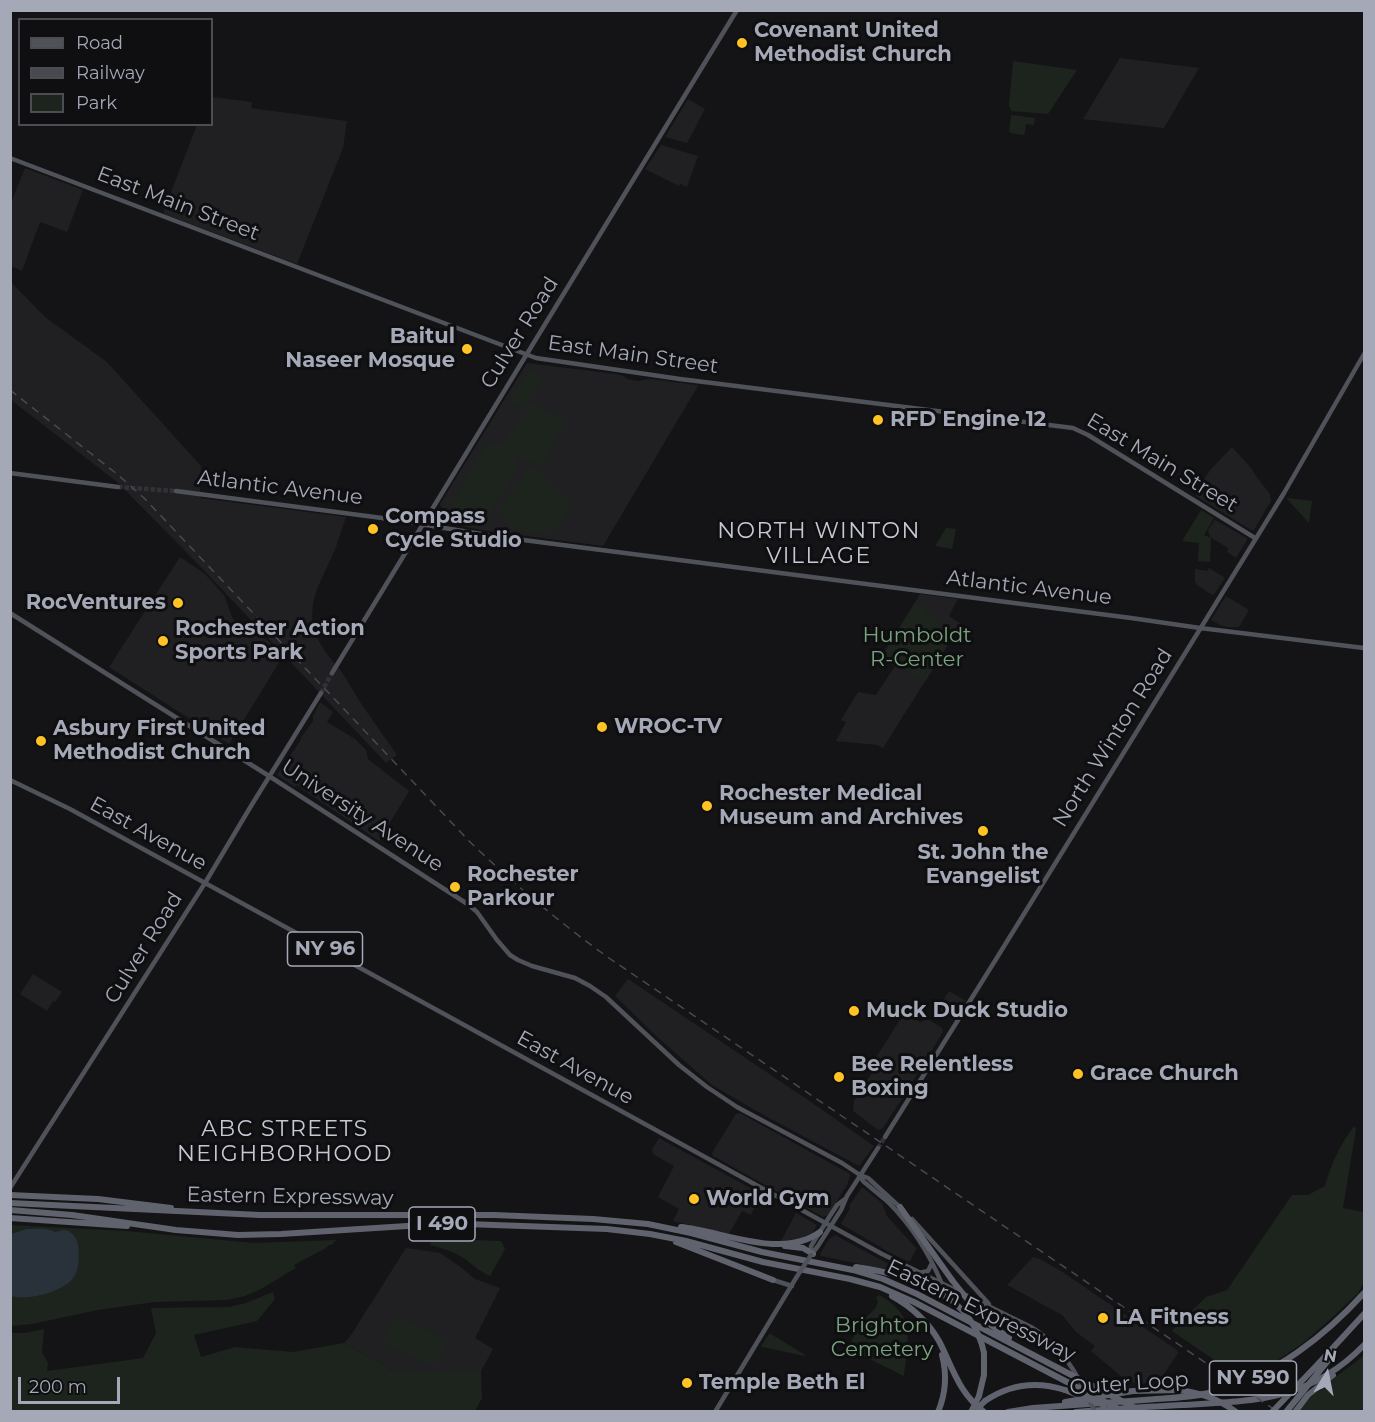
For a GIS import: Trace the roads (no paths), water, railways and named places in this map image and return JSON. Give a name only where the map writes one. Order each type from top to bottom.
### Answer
[{"type":"highway","points":[[10,1195],[103,1200],[223,1214]]},
{"type":"highway","name":"Eastern Expressway","points":[[10,1203],[223,1214],[482,1215],[580,1219],[636,1223],[691,1233],[768,1254],[865,1273],[900,1286],[1143,1412]]},
{"type":"highway","points":[[900,1207],[975,1310],[993,1327],[1037,1356]]},
{"type":"highway","name":"Eastern Expressway","points":[[10,1210],[78,1215],[219,1234],[262,1235],[478,1224],[607,1229],[680,1239],[769,1263],[880,1287],[908,1299],[1124,1410]]},
{"type":"highway","points":[[10,1218],[182,1230]]},
{"type":"highway","points":[[636,1223],[694,1229],[739,1239],[802,1248],[811,1253]]},
{"type":"highway","points":[[763,1243],[795,1242],[820,1232]]},
{"type":"highway","points":[[650,1234],[694,1248],[773,1280]]},
{"type":"highway","points":[[823,1263],[891,1274],[923,1284],[942,1293],[956,1304],[971,1320],[981,1340],[984,1353],[983,1378],[974,1410]]},
{"type":"highway","points":[[856,1280],[885,1292],[906,1304],[921,1317],[935,1335],[974,1410]]},
{"type":"highway","name":"Outer Loop","points":[[1008,1412],[1027,1408],[1199,1395],[1223,1390],[1263,1373],[1295,1354],[1325,1331],[1365,1291]]},
{"type":"highway","points":[[1286,1412],[1365,1314]]},
{"type":"highway","points":[[1272,1412],[1365,1314]]},
{"type":"highway","points":[[935,1335],[942,1353],[945,1372],[944,1393],[938,1412]]},
{"type":"highway","points":[[1295,1412],[1308,1395],[1363,1347]]},
{"type":"highway","name":"Outer Loop","points":[[1076,1412],[1202,1404],[1257,1399],[1287,1393],[1326,1375],[1363,1347]]},
{"type":"highway","points":[[974,1410],[1002,1391],[1019,1386],[1040,1384],[1124,1410]]},
{"type":"highway","points":[[1027,1408],[1158,1389],[1177,1390],[1208,1397],[1236,1412]]},
{"type":"highway","points":[[1135,1412],[1202,1404]]},
{"type":"highway","points":[[974,1410],[984,1412]]},
{"type":"main road","name":"Culver Road","points":[[332,673],[737,10]]},
{"type":"main road","name":"East Main Street","points":[[10,158],[525,356],[680,379],[1073,428],[1255,538]]},
{"type":"main road","name":"North Winton Road","points":[[885,1137],[1280,498],[1365,354]]},
{"type":"main road","points":[[10,472],[118,487]]},
{"type":"main road","name":"Atlantic Avenue","points":[[176,491],[423,524],[500,537],[1365,648]]},
{"type":"main road","name":"University Avenue","points":[[10,613],[469,905],[510,955],[532,966],[575,978],[590,986],[606,997],[679,1065],[715,1093],[869,1179],[900,1207],[995,1310]]},
{"type":"main road","name":"Culver Road","points":[[10,1188],[205,884],[321,693]]},
{"type":"main road","name":"East Avenue","points":[[10,780],[73,812],[828,1225],[918,1273],[1031,1327],[1049,1340],[1067,1360],[1095,1412]]},
{"type":"main road","points":[[715,1412],[828,1225],[837,1205],[845,1200],[878,1148]]},
{"type":"main road","name":"University Avenue","points":[[860,1175],[863,1181],[903,1218],[932,1261],[942,1284]]},
{"type":"main road","points":[[811,1253],[811,1246],[820,1232],[828,1225]]},
{"type":"main road","points":[[918,1273],[928,1271],[932,1266],[932,1261]]},
{"type":"main road","points":[[773,1280],[792,1286]]},
{"type":"tunnel","points":[[118,487],[176,491]]},
{"type":"tunnel","points":[[321,693],[332,673]]},
{"type":"tunnel","points":[[878,1148],[885,1137]]},
{"type":"railway","points":[[10,390],[144,498],[470,842],[555,917],[609,958],[1278,1412]]},
{"type":"place","name":"Covenant United Methodist Church","points":[[742,43]]},
{"type":"place","name":"Baitul Naseer Mosque","points":[[467,349]]},
{"type":"place","name":"RFD Engine 12","points":[[878,420]]},
{"type":"place","name":"Compass Cycle Studio","points":[[373,529]]},
{"type":"place","name":"RocVentures","points":[[178,603]]},
{"type":"place","name":"Rochester Action Sports Park","points":[[163,641]]},
{"type":"place","name":"WROC-TV","points":[[602,727]]},
{"type":"place","name":"Asbury First United Methodist Church","points":[[41,741]]},
{"type":"place","name":"Rochester Medical Museum and Archives","points":[[707,806]]},
{"type":"place","name":"St. John the Evangelist","points":[[983,831]]},
{"type":"place","name":"Rochester Parkour","points":[[455,887]]},
{"type":"place","name":"Muck Duck Studio","points":[[854,1011]]},
{"type":"place","name":"Grace Church","points":[[1078,1074]]},
{"type":"place","name":"Bee Relentless Boxing","points":[[839,1077]]},
{"type":"place","name":"World Gym","points":[[694,1199]]},
{"type":"place","name":"LA Fitness","points":[[1103,1318]]},
{"type":"place","name":"Temple Beth El","points":[[687,1383]]},
{"type":"district","name":"NORTH WINTON VILLAGE","points":[[819,544]]},
{"type":"district","name":"ABC STREETS NEIGHBORHOOD","points":[[285,1142]]},
{"type":"park label","name":"Humboldt R-Center","points":[[917,648]]},
{"type":"park label","name":"Brighton Cemetery","points":[[882,1338]]}]
